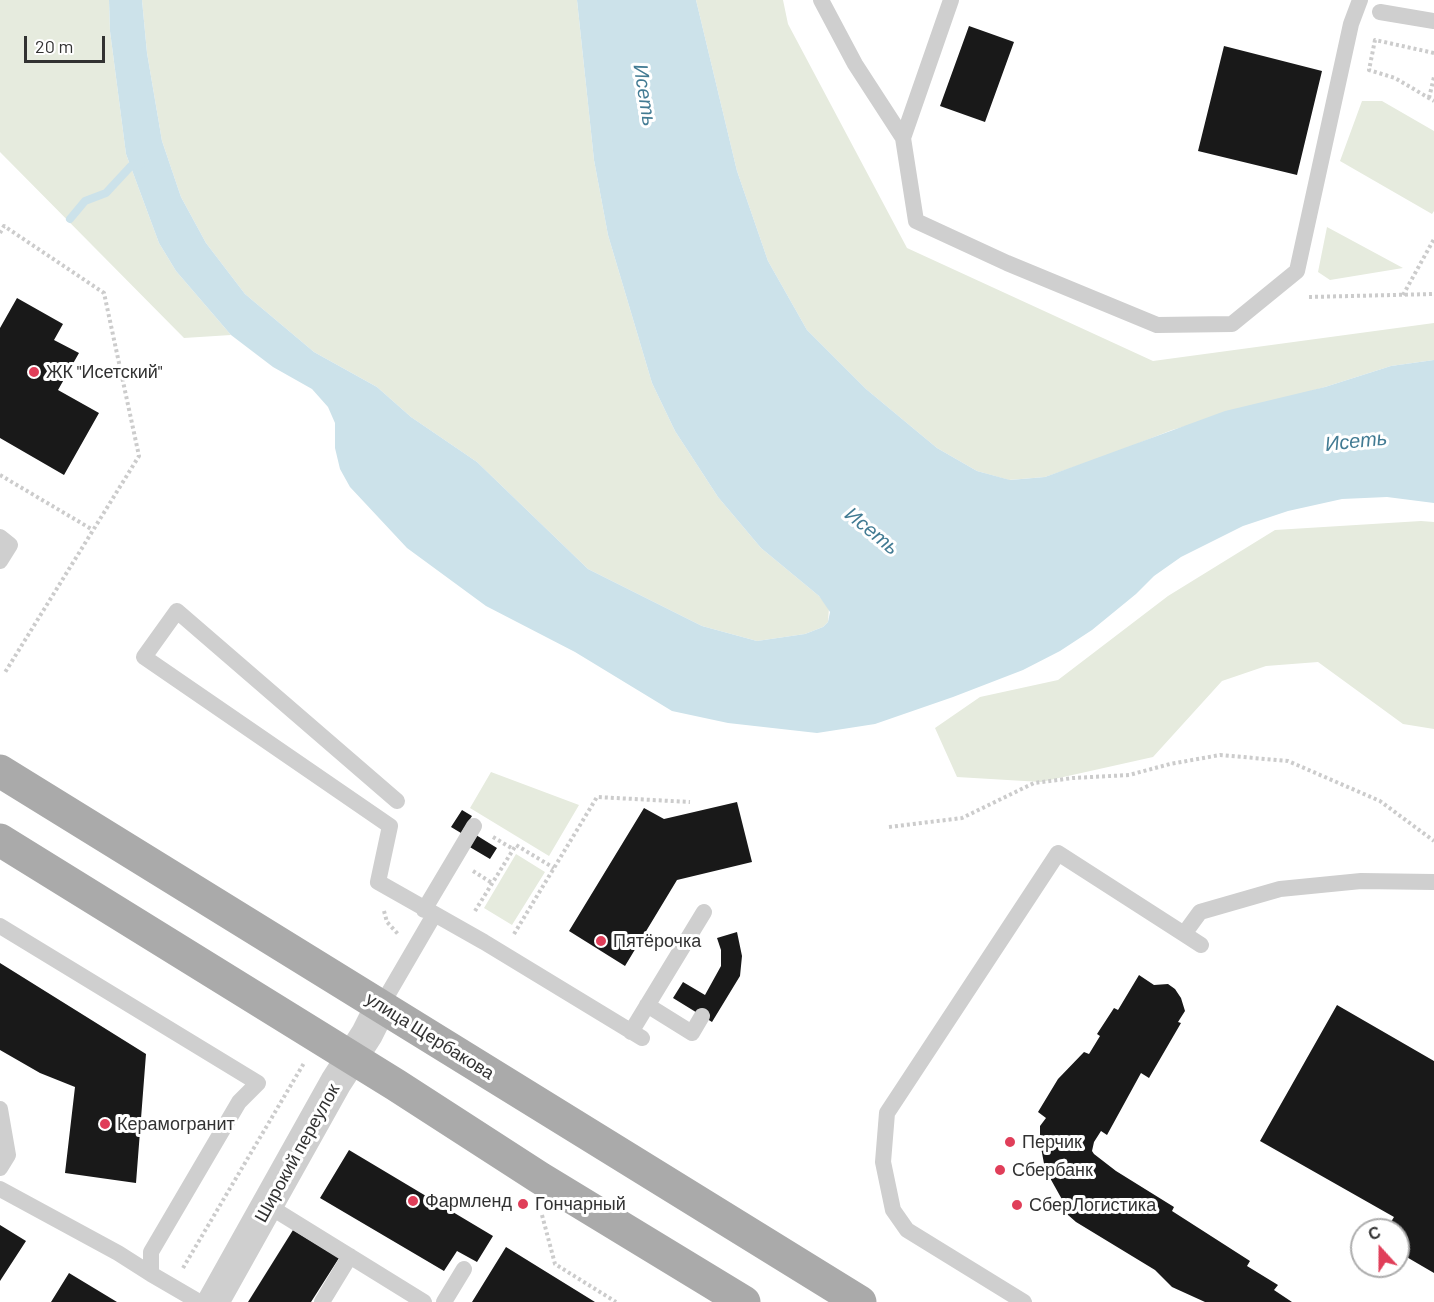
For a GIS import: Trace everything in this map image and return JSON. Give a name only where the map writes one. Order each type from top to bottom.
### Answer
[{"type":"main road","name":"улица Щербакова","points":[[0,771],[860,1302]]},
{"type":"main road","points":[[0,840],[550,1184],[744,1302]]},
{"type":"street","name":"Широкий переулок","points":[[213,1302],[381,1006]]},
{"type":"lane","points":[[820,0],[855,64],[903,138],[915,221],[1007,263],[1157,325],[1232,324],[1297,272],[1351,24],[1360,0]]},
{"type":"lane","points":[[903,138],[951,0]]},
{"type":"lane","points":[[1380,12],[1434,21]]},
{"type":"lane","points":[[0,537],[10,545],[0,561]]},
{"type":"lane","points":[[397,801],[177,611],[144,657],[390,826],[378,882],[484,942],[636,1035],[647,1005],[704,912]]},
{"type":"lane","points":[[381,1006],[414,950],[429,912],[474,826]]},
{"type":"lane","points":[[1024,1302],[907,1230],[893,1210],[884,1162],[887,1113],[1058,853],[1201,945]]},
{"type":"lane","points":[[1184,934],[1200,912],[1280,889],[1361,881],[1434,882]]},
{"type":"lane","points":[[0,926],[258,1083],[239,1102],[150,1252],[151,1274]]},
{"type":"lane","points":[[647,1005],[692,1033],[702,1016]]},
{"type":"lane","points":[[0,1109],[8,1155],[0,1168]]},
{"type":"lane","points":[[0,1189],[118,1252],[199,1302]]},
{"type":"lane","points":[[267,1205],[424,1302]]},
{"type":"lane","points":[[322,1302],[350,1256]]},
{"type":"lane","points":[[444,1302],[464,1269]]},
{"type":"path","points":[[1434,53],[1375,40],[1369,70],[1395,78],[1434,101]]},
{"type":"path","points":[[1429,98],[1434,77]]},
{"type":"path","points":[[0,233],[4,226],[104,292],[139,456],[4,674]]},
{"type":"path","points":[[1403,294],[1434,239]]},
{"type":"path","points":[[1309,297],[1434,294]]},
{"type":"path","points":[[0,475],[93,530]]},
{"type":"path","points":[[889,827],[962,818],[1034,783],[1129,775],[1170,764],[1220,755],[1288,761],[1380,801],[1434,841]]},
{"type":"path","points":[[514,934],[597,796],[690,802]]},
{"type":"path","points":[[476,911],[516,845],[554,868]]},
{"type":"path","points":[[378,882],[387,922],[414,950]]},
{"type":"path","points":[[172,1286],[304,1062]]},
{"type":"path","points":[[542,1215],[555,1264],[616,1302]]},
{"type":"shaded area","points":[[0,0],[109,0],[110,31],[126,154],[159,243],[176,271],[231,335],[184,338],[0,152]]},
{"type":"shaded area","points":[[142,0],[577,0],[594,160],[608,235],[652,383],[675,431],[718,497],[761,548],[819,596],[829,608],[828,622],[823,627],[805,634],[757,641],[702,626],[588,569],[477,462],[411,417],[377,387],[314,352],[245,294],[206,243],[181,197],[162,141],[147,53]]},
{"type":"shaded area","points":[[696,0],[783,0],[788,24],[907,248],[1153,361],[1434,323],[1434,360],[1391,366],[1172,430],[1045,477],[1009,480],[977,471],[937,448],[866,389],[807,330],[768,261],[737,171]]},
{"type":"shaded area","points":[[1362,101],[1382,101],[1434,131],[1434,211],[1432,214],[1340,161]]},
{"type":"shaded area","points":[[1327,227],[1403,268],[1330,280],[1318,272]]},
{"type":"shaded area","points":[[1434,522],[1434,729],[1403,724],[1318,662],[1266,666],[1222,681],[1153,757],[1041,782],[957,777],[935,728],[980,697],[1058,680],[1168,596],[1275,530]]},
{"type":"shaded area","points":[[491,772],[579,805],[549,856],[470,808]]},
{"type":"shaded area","points":[[516,854],[545,872],[512,925],[484,908]]},
{"type":"water","name":"Исеть","points":[[109,0],[142,0],[147,53],[162,141],[181,197],[206,243],[245,294],[314,352],[377,387],[411,417],[477,462],[588,569],[702,626],[757,641],[805,634],[823,627],[828,622],[830,612],[819,596],[761,548],[718,497],[675,431],[652,383],[608,235],[594,160],[577,0],[696,0],[737,171],[768,261],[807,330],[866,389],[937,448],[977,471],[1010,480],[1045,477],[1225,411],[1325,387],[1391,366],[1434,360],[1434,503],[1387,497],[1342,499],[1288,511],[1243,526],[1181,557],[1154,576],[1092,630],[1060,651],[1023,670],[875,724],[817,733],[728,723],[672,711],[575,652],[486,606],[407,548],[350,487],[340,469],[335,448],[335,423],[328,407],[312,389],[273,367],[231,335],[176,271],[159,243],[126,154],[110,31]]},
{"type":"building","points":[[969,26],[1014,42],[985,122],[940,106]]},
{"type":"building","points":[[1224,46],[1322,71],[1297,175],[1198,151]]},
{"type":"building","name":"ЖК \"Исетский\"","points":[[17,298],[63,324],[54,340],[79,353],[58,390],[99,413],[64,475],[0,438],[0,328]]},
{"type":"building","points":[[737,802],[752,862],[677,880],[625,966],[569,931],[644,808],[664,819]]},
{"type":"building","points":[[462,810],[472,816],[461,833],[451,827]]},
{"type":"building","points":[[476,835],[497,848],[490,859],[468,846]]},
{"type":"building","points":[[737,932],[742,956],[740,976],[712,1022],[673,998],[683,982],[705,995],[721,966],[721,950],[717,938]]},
{"type":"building","points":[[0,963],[146,1054],[136,1183],[65,1173],[75,1087],[40,1073],[0,1050]]},
{"type":"building","points":[[1139,975],[1154,985],[1168,984],[1175,989],[1185,1011],[1178,1022],[1181,1023],[1149,1078],[1141,1073],[1107,1135],[1101,1131],[1094,1142],[1092,1151],[1116,1171],[1174,1207],[1172,1211],[1250,1261],[1247,1266],[1278,1285],[1274,1290],[1292,1302],[1205,1302],[1172,1287],[1155,1270],[1076,1222],[1060,1208],[1064,1203],[1045,1169],[1040,1142],[1040,1126],[1046,1118],[1038,1112],[1058,1079],[1084,1052],[1089,1054],[1100,1036],[1097,1034],[1114,1008],[1118,1010]]},
{"type":"building","points":[[1337,1005],[1434,1061],[1434,1273],[1410,1259],[1410,1218],[1393,1218],[1260,1141]]},
{"type":"building","points":[[349,1150],[493,1236],[477,1262],[457,1251],[444,1271],[320,1198]]},
{"type":"building","points":[[0,1225],[26,1241],[0,1281]]},
{"type":"building","points":[[293,1230],[339,1258],[311,1302],[248,1302]]},
{"type":"building","points":[[506,1247],[595,1302],[472,1302]]},
{"type":"building","points":[[69,1273],[117,1302],[51,1302]]},
{"type":"waterway","points":[[70,219],[85,201],[106,193],[131,166],[141,164]]},
{"type":"place","name":"ЖК \"Исетский\"","points":[[34,372]]},
{"type":"place","name":"Пятёрочка","points":[[601,941]]},
{"type":"place","name":"Керамогранит","points":[[105,1124]]},
{"type":"place","name":"Перчик","points":[[1010,1142]]},
{"type":"place","name":"Сбербанк","points":[[1000,1170]]},
{"type":"place","name":"Фармленд","points":[[413,1201]]},
{"type":"place","name":"Гончарный","points":[[523,1204]]},
{"type":"place","name":"СберЛогистика","points":[[1017,1205]]}]
